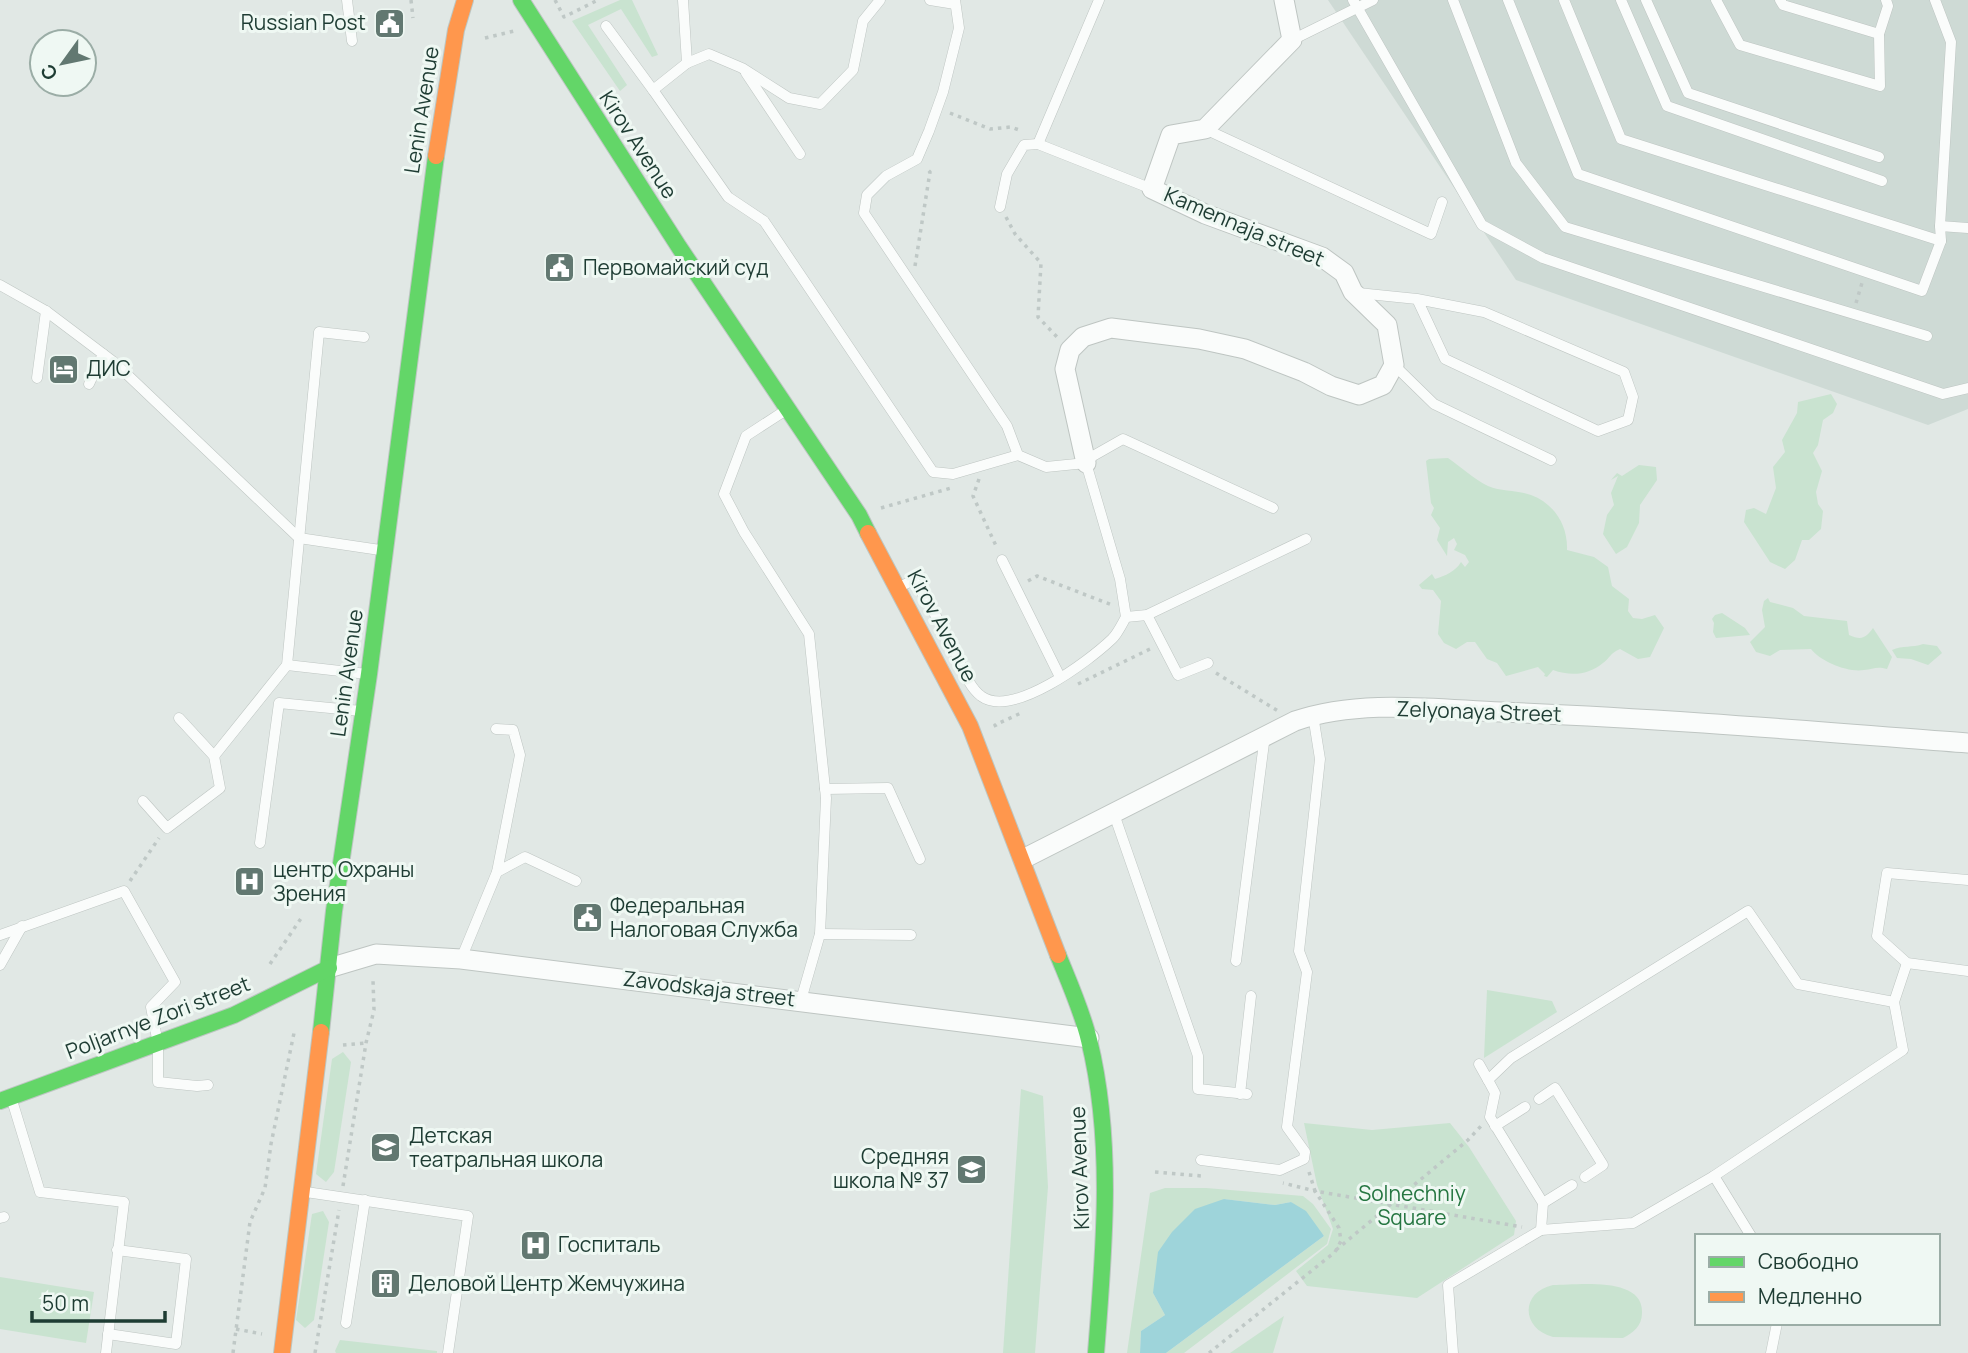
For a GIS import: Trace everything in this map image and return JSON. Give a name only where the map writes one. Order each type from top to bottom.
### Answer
[{"type":"main road","points":[[456,30],[458,0]]},
{"type":"main road","name":"Lenin Avenue","points":[[282,1353],[334,911],[369,674],[426,220],[456,30],[465,0]]},
{"type":"main road","name":"Kirov Avenue","points":[[521,0],[678,247],[859,515],[970,726],[1023,859],[1089,1038],[1097,1080],[1104,1159],[1102,1285],[1096,1353]]},
{"type":"main road","points":[[528,0],[532,20]]},
{"type":"main road","name":"Poljarnye Zori street","points":[[4,1095],[158,1044],[234,1015],[329,968]]},
{"type":"street","points":[[1205,129],[1292,40],[1284,0]]},
{"type":"street","name":"Kamennaja street","points":[[1205,129],[1171,135],[1152,189],[1205,214],[1322,257],[1344,273],[1353,292],[1387,325],[1394,365]]},
{"type":"street","points":[[1086,463],[1065,369],[1070,350],[1083,337],[1111,328],[1199,339],[1245,349],[1304,372],[1331,386],[1359,395],[1382,385],[1394,365]]},
{"type":"street","name":"Zelyonaya Street","points":[[1023,859],[1265,735],[1304,718],[1349,709],[1522,713],[1709,723],[1968,743]]},
{"type":"street","name":"Zavodskaja street","points":[[329,968],[376,954],[461,960],[801,1000],[1089,1038]]},
{"type":"lane","points":[[348,0],[352,41]]},
{"type":"lane","points":[[683,0],[687,63]]},
{"type":"lane","points":[[653,90],[687,63],[709,54],[743,68],[789,98],[820,104],[853,70],[863,21],[880,0]]},
{"type":"lane","points":[[930,0],[955,2],[959,28],[943,92],[917,159],[886,176],[867,195],[863,213],[1007,426],[1018,455]]},
{"type":"lane","points":[[1038,144],[1099,0]]},
{"type":"lane","points":[[1292,40],[1355,4],[1373,0]]},
{"type":"lane","points":[[1453,0],[1516,163],[1565,227],[1927,336]]},
{"type":"lane","points":[[1508,0],[1578,174],[1922,291],[1941,241],[1951,42],[1934,0]]},
{"type":"lane","points":[[1564,0],[1621,139],[1941,241]]},
{"type":"lane","points":[[1622,0],[1667,106],[1882,180]]},
{"type":"lane","points":[[1646,0],[1688,93],[1879,157]]},
{"type":"lane","points":[[1716,0],[1740,45],[1880,86],[1879,33],[1888,6],[1886,0]]},
{"type":"lane","points":[[1780,0],[1783,5],[1879,33]]},
{"type":"lane","points":[[1355,4],[1482,225],[1543,258],[1944,394],[1968,388]]},
{"type":"lane","points":[[606,26],[728,197],[764,221],[933,472],[953,474],[1018,455],[1045,467],[1086,463],[1123,439],[1273,508]]},
{"type":"lane","points":[[743,68],[800,154]]},
{"type":"lane","points":[[1205,129],[1431,234],[1442,202]]},
{"type":"lane","points":[[1000,207],[1007,174],[1024,145],[1038,144],[1152,189]]},
{"type":"lane","points":[[1940,226],[1968,228]]},
{"type":"lane","points":[[0,285],[46,311],[103,354],[299,538],[384,551]]},
{"type":"lane","points":[[1353,292],[1417,299],[1483,312],[1623,372],[1633,397],[1628,420],[1598,431],[1445,359],[1417,299]]},
{"type":"lane","points":[[37,378],[46,311]]},
{"type":"lane","points":[[214,756],[287,665],[319,332],[364,337]]},
{"type":"lane","points":[[89,384],[103,354]]},
{"type":"lane","points":[[1394,365],[1434,404],[1551,460]]},
{"type":"lane","points":[[788,409],[746,436],[724,494],[744,532],[809,634],[825,789],[820,934],[801,1000]]},
{"type":"lane","points":[[898,587],[914,580],[932,608],[968,681],[982,696],[998,702],[1020,699],[1060,677],[1113,638],[1126,617],[1120,579],[1086,463]]},
{"type":"lane","points":[[1126,617],[1147,615],[1306,539]]},
{"type":"lane","points":[[1002,560],[1060,677]]},
{"type":"lane","points":[[1147,615],[1178,675],[1208,663]]},
{"type":"lane","points":[[287,665],[369,674]]},
{"type":"lane","points":[[260,843],[279,703],[363,712]]},
{"type":"lane","points":[[144,801],[167,828],[220,788],[214,756],[179,718]]},
{"type":"lane","points":[[1201,1160],[1280,1170],[1304,1159],[1305,1152],[1287,1126],[1286,1099],[1307,972],[1299,951],[1320,759],[1304,718]]},
{"type":"lane","points":[[461,960],[496,872],[520,755],[513,730],[496,729]]},
{"type":"lane","points":[[1236,961],[1265,735]]},
{"type":"lane","points":[[825,789],[888,788],[920,859]]},
{"type":"lane","points":[[1114,814],[1198,1056],[1198,1089],[1244,1094],[1251,996]]},
{"type":"lane","points":[[496,872],[525,857],[576,881]]},
{"type":"lane","points":[[1968,880],[1888,873],[1877,936],[1907,963],[1968,971]]},
{"type":"lane","points":[[0,935],[124,891],[175,982],[151,1007],[158,1044],[158,1082],[208,1085]]},
{"type":"lane","points":[[1488,1080],[1511,1058],[1748,911],[1798,984],[1894,1002]]},
{"type":"lane","points":[[0,965],[23,926]]},
{"type":"lane","points":[[820,934],[911,935]]},
{"type":"lane","points":[[1453,1353],[1448,1285],[1541,1230],[1633,1223],[1714,1175],[1903,1050],[1894,1002],[1907,963]]},
{"type":"lane","points":[[1479,1064],[1495,1093],[1492,1122],[1543,1203],[1541,1230]]},
{"type":"lane","points":[[1539,1098],[1555,1088],[1603,1165],[1585,1177]]},
{"type":"lane","points":[[4,1095],[40,1192],[124,1202],[106,1353]]},
{"type":"lane","points":[[1492,1122],[1525,1107]]},
{"type":"lane","points":[[1714,1175],[1750,1234]]},
{"type":"lane","points":[[1543,1203],[1572,1185]]},
{"type":"lane","points":[[302,1192],[468,1216],[448,1353]]},
{"type":"lane","points":[[346,1323],[365,1200]]},
{"type":"lane","points":[[108,1334],[176,1344],[186,1259],[117,1250]]},
{"type":"lane","points":[[1771,1353],[1777,1325]]},
{"type":"path","points":[[411,0],[413,18]]},
{"type":"path","points":[[555,0],[564,17],[598,0]]},
{"type":"path","points":[[485,38],[514,31]]},
{"type":"path","points":[[949,113],[990,129],[1011,127],[1021,131]]},
{"type":"path","points":[[912,285],[930,172],[917,159]]},
{"type":"path","points":[[1000,207],[1015,234],[1041,263],[1038,317],[1070,350]]},
{"type":"path","points":[[1852,314],[1866,271]]},
{"type":"path","points":[[967,484],[979,481],[973,496],[1002,560]]},
{"type":"path","points":[[859,515],[906,499],[955,487]]},
{"type":"path","points":[[1016,588],[1037,576],[1112,605]]},
{"type":"path","points":[[1217,675],[1304,718]]},
{"type":"path","points":[[124,891],[167,828]]},
{"type":"path","points":[[270,964],[302,917]]},
{"type":"path","points":[[315,1353],[373,1010],[373,980]]},
{"type":"path","points":[[233,1353],[250,1222],[265,1188],[271,1144],[294,1033]]},
{"type":"path","points":[[334,1045],[366,1043]]},
{"type":"path","points":[[1209,1353],[1492,1122]]},
{"type":"path","points":[[1304,1159],[1315,1191],[1339,1228],[1341,1241],[1335,1252]]},
{"type":"path","points":[[1155,1172],[1214,1177]]},
{"type":"path","points":[[1280,1183],[1541,1230]]},
{"type":"shaded area","points":[[1328,0],[1968,0],[1968,409],[1928,425],[1516,280]]},
{"type":"green space","points":[[620,0],[632,0],[658,55],[652,57],[621,9],[588,25],[627,85],[620,91],[572,21]]},
{"type":"green space","points":[[1831,394],[1837,404],[1833,413],[1823,420],[1818,445],[1813,453],[1822,471],[1816,492],[1818,504],[1823,511],[1821,529],[1809,540],[1802,540],[1795,560],[1785,569],[1770,562],[1744,522],[1746,510],[1754,508],[1766,514],[1776,488],[1773,467],[1785,452],[1782,440],[1797,413],[1798,402]]},
{"type":"green space","points":[[1448,458],[1488,486],[1531,495],[1547,504],[1562,524],[1567,550],[1594,557],[1608,567],[1612,586],[1629,599],[1628,611],[1633,618],[1642,619],[1655,615],[1664,628],[1650,657],[1638,659],[1620,649],[1585,673],[1572,674],[1553,670],[1547,677],[1538,667],[1506,676],[1497,663],[1487,659],[1475,642],[1467,642],[1456,649],[1444,643],[1438,634],[1441,601],[1433,590],[1422,589],[1419,585],[1432,574],[1435,579],[1439,578],[1453,571],[1461,562],[1465,567],[1469,562],[1465,555],[1454,550],[1457,544],[1454,538],[1448,542],[1447,556],[1437,540],[1440,528],[1431,515],[1434,508],[1431,503],[1426,461]]},
{"type":"green space","points":[[1639,465],[1656,467],[1657,480],[1640,505],[1639,523],[1627,547],[1616,554],[1603,534],[1607,515],[1614,505],[1611,493],[1618,476],[1611,480],[1617,473],[1622,476]]},
{"type":"green space","points":[[1768,598],[1770,602],[1793,608],[1804,616],[1847,621],[1849,635],[1853,637],[1862,638],[1873,628],[1892,657],[1887,669],[1843,668],[1821,658],[1811,649],[1780,650],[1770,656],[1756,652],[1750,642],[1765,627],[1762,610],[1764,601]]},
{"type":"green space","points":[[1722,613],[1745,628],[1750,635],[1716,638],[1712,619]]},
{"type":"green space","points":[[1915,646],[1937,646],[1942,653],[1928,665],[1911,659],[1897,658],[1892,650]]},
{"type":"green space","points":[[1487,990],[1552,1001],[1557,1012],[1484,1058]]},
{"type":"green space","points":[[343,1052],[351,1062],[334,1172],[326,1182],[316,1174],[332,1059]]},
{"type":"green space","points":[[1021,1089],[1043,1096],[1048,1187],[1035,1353],[1003,1353]]},
{"type":"green space","name":"Solnechniy Square","points":[[1304,1123],[1372,1130],[1450,1123],[1469,1147],[1516,1221],[1514,1235],[1417,1298],[1307,1286],[1296,1271],[1328,1245],[1333,1229],[1317,1185]]},
{"type":"green space","points":[[1165,1188],[1206,1188],[1303,1196],[1313,1204],[1331,1229],[1327,1244],[1184,1353],[1166,1353],[1324,1236],[1291,1202],[1275,1205],[1224,1199],[1153,1293],[1165,1315],[1141,1331],[1140,1353],[1127,1353],[1150,1193]]},
{"type":"green space","points":[[323,1211],[329,1222],[314,1320],[305,1328],[296,1320],[312,1214]]},
{"type":"green space","points":[[0,1277],[94,1292],[86,1343],[0,1329]]},
{"type":"green space","points":[[1553,1285],[1608,1285],[1632,1293],[1640,1301],[1642,1313],[1639,1325],[1623,1338],[1553,1337],[1542,1333],[1530,1319],[1530,1302],[1542,1289]]},
{"type":"green space","points":[[1284,1316],[1273,1353],[1230,1353]]},
{"type":"green space","points":[[340,1340],[437,1351],[437,1353],[336,1353]]},
{"type":"water","points":[[1224,1199],[1275,1205],[1291,1202],[1306,1211],[1324,1236],[1166,1353],[1140,1353],[1141,1331],[1165,1315],[1153,1293],[1158,1252],[1172,1232],[1195,1209]]},
{"type":"traffic: fast","points":[[521,0],[679,247],[859,515],[868,533]]},
{"type":"traffic: fast","points":[[321,1032],[334,911],[369,674],[436,156]]},
{"type":"traffic: fast","points":[[1058,955],[1086,1029],[1102,1117],[1105,1196],[1096,1353]]},
{"type":"traffic: fast","points":[[0,1101],[234,1015],[329,968]]},
{"type":"traffic: slow","points":[[436,156],[456,30],[465,0]]},
{"type":"traffic: slow","points":[[868,533],[970,726],[1058,955]]},
{"type":"traffic: slow","points":[[282,1353],[321,1032]]},
{"type":"place","name":"Russian Post","points":[[389,23]]},
{"type":"place","name":"Первомайский суд","points":[[560,268]]},
{"type":"place","name":"ДИС","points":[[63,369]]},
{"type":"place","name":"центр Охраны Зрения","points":[[250,882]]},
{"type":"place","name":"Федеральная Налоговая Служба","points":[[587,918]]},
{"type":"place","name":"Детская театральная школа","points":[[386,1148]]},
{"type":"place","name":"Средняя школа № 37","points":[[972,1169]]},
{"type":"place","name":"Госпиталь","points":[[535,1245]]},
{"type":"place","name":"Деловой Центр Жемчужина","points":[[385,1284]]}]
